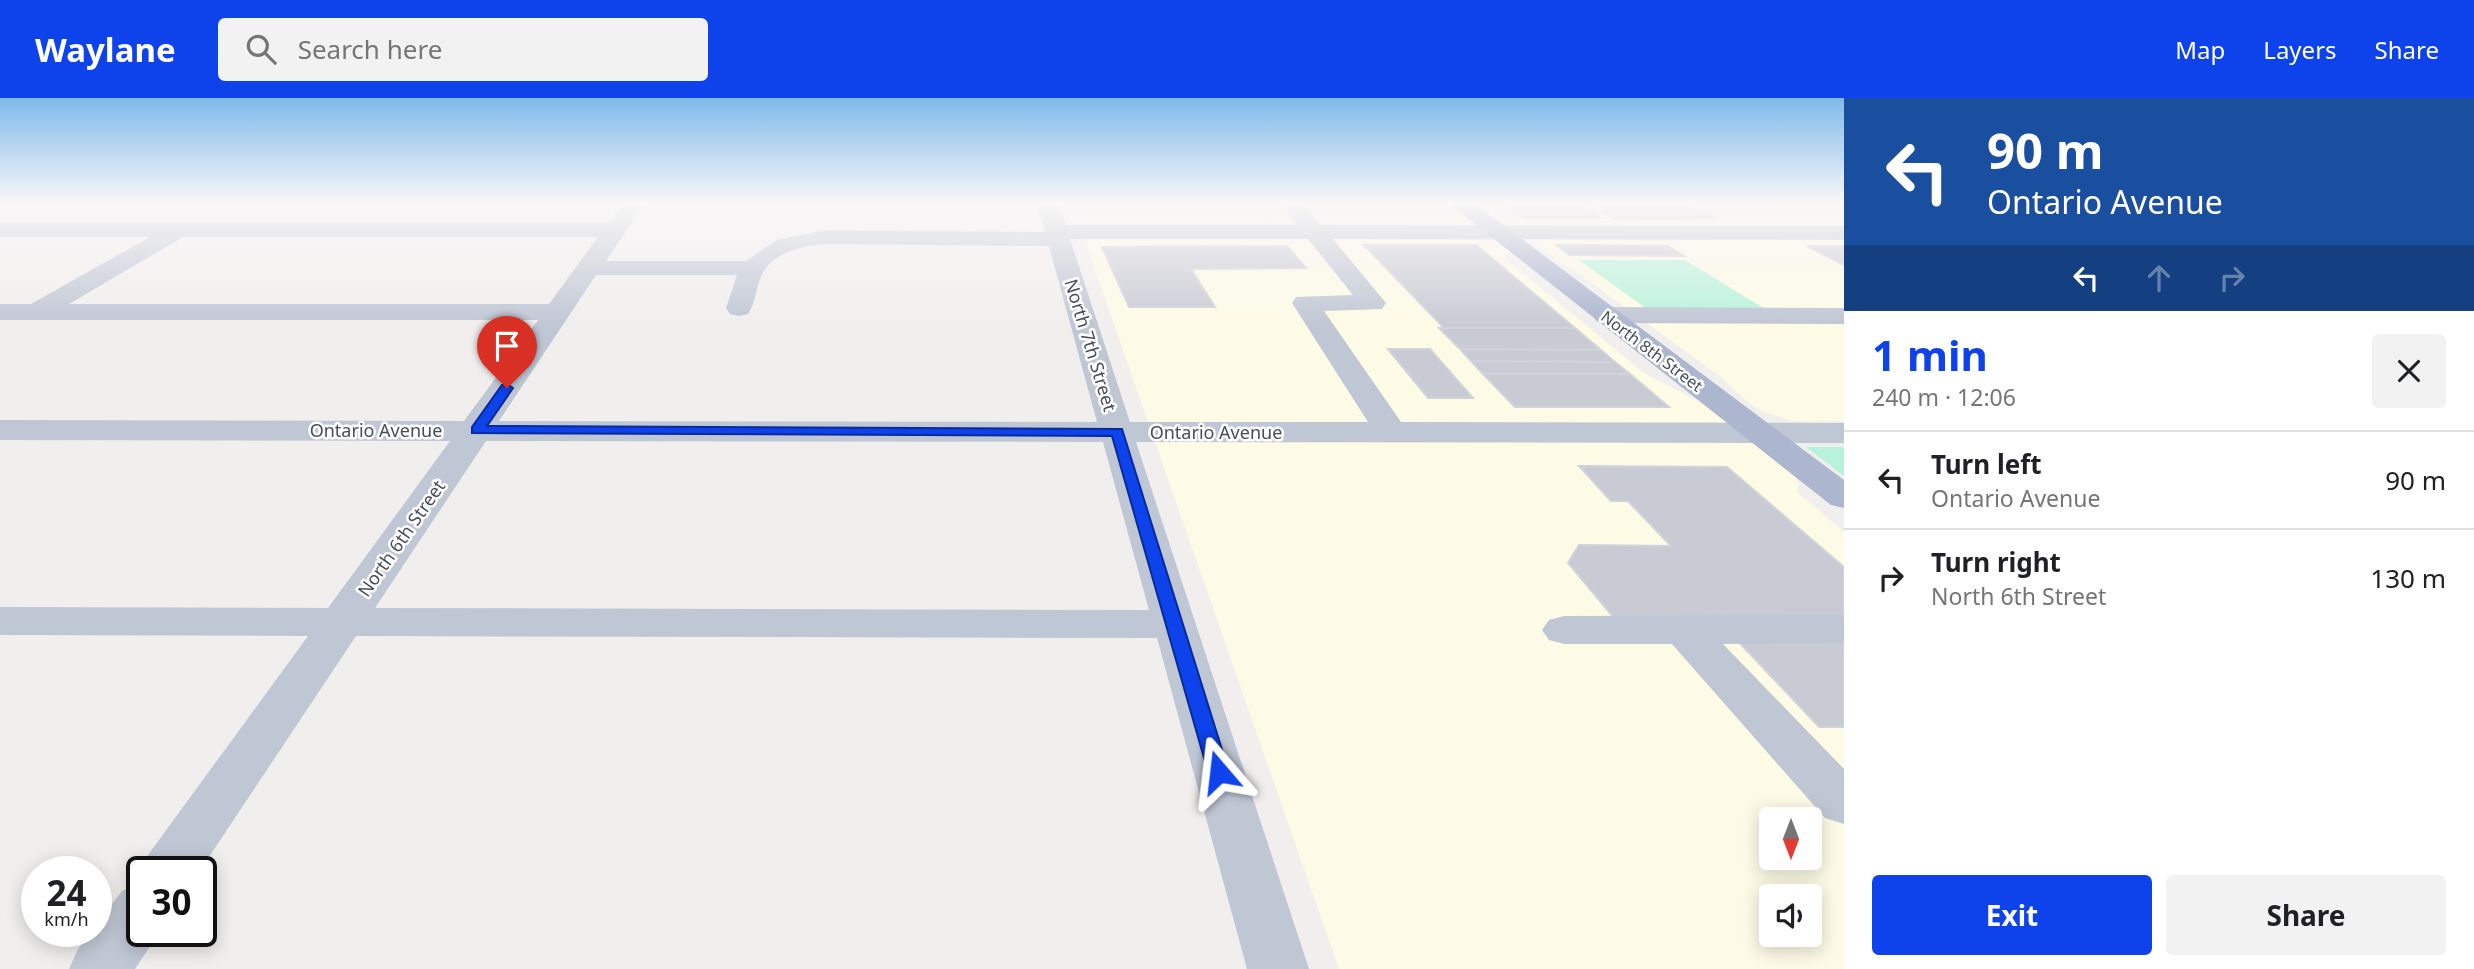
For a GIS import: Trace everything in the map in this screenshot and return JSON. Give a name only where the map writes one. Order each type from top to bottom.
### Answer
[{"type":"main road","name":"North 8th Street","points":[[1513,245],[1844,497]]},
{"type":"street","points":[[0,334],[153,245]]},
{"type":"street","name":"North 6th Street","points":[[179,856],[605,245]]},
{"type":"street","points":[[739,308],[752,268],[774,248],[784,245]]},
{"type":"street","name":"North 7th Street","points":[[1060,245],[1278,969]]},
{"type":"street","points":[[1323,245],[1374,303],[1304,303],[1391,432]]},
{"type":"street","points":[[589,268],[752,268]]},
{"type":"street","points":[[0,312],[560,312]]},
{"type":"street","points":[[1606,316],[1844,316]]},
{"type":"street","name":"Ontario Avenue","points":[[0,430],[1844,433]]},
{"type":"street","points":[[0,621],[341,624],[1174,624]]},
{"type":"street","points":[[1683,629],[1844,803]]},
{"type":"street","points":[[1564,630],[1844,629]]},
{"type":"street","points":[[100,969],[126,932]]},
{"type":"shaded area","points":[[1086,245],[1501,245],[1510,252],[1507,260],[1644,373],[1704,404],[1795,476],[1799,484],[1797,492],[1844,532],[1844,969],[1339,969]]},
{"type":"shaded area","points":[[1535,245],[1844,245],[1844,421],[1793,421],[1763,412],[1722,378]]},
{"type":"green space","points":[[1579,260],[1685,260],[1765,309],[1647,309]]},
{"type":"green space","points":[[1806,447],[1844,447],[1844,476]]},
{"type":"building","points":[[1364,245],[1476,245],[1575,328],[1444,328]]},
{"type":"building","points":[[1556,245],[1668,246],[1684,256],[1569,255]]},
{"type":"building","points":[[1287,246],[1306,268],[1191,269],[1215,307],[1129,307],[1102,247]]},
{"type":"building","points":[[1807,246],[1844,246],[1844,265]]},
{"type":"building","points":[[1439,328],[1575,328],[1601,350],[1460,349]]},
{"type":"building","points":[[1388,349],[1430,349],[1473,398],[1428,398]]},
{"type":"building","points":[[1460,349],[1601,350],[1615,362],[1471,361]]},
{"type":"building","points":[[1471,361],[1615,362],[1630,374],[1483,374]]},
{"type":"building","points":[[1483,374],[1630,374],[1669,407],[1515,407]]},
{"type":"building","points":[[1579,466],[1727,467],[1844,567],[1844,619],[1614,618],[1568,563],[1579,545],[1671,546],[1628,501],[1611,501]]},
{"type":"building","points":[[1732,635],[1844,635],[1844,727],[1819,727]]},
{"type":"route","points":[[507,388],[477,430],[1118,432],[1219,772]]}]
